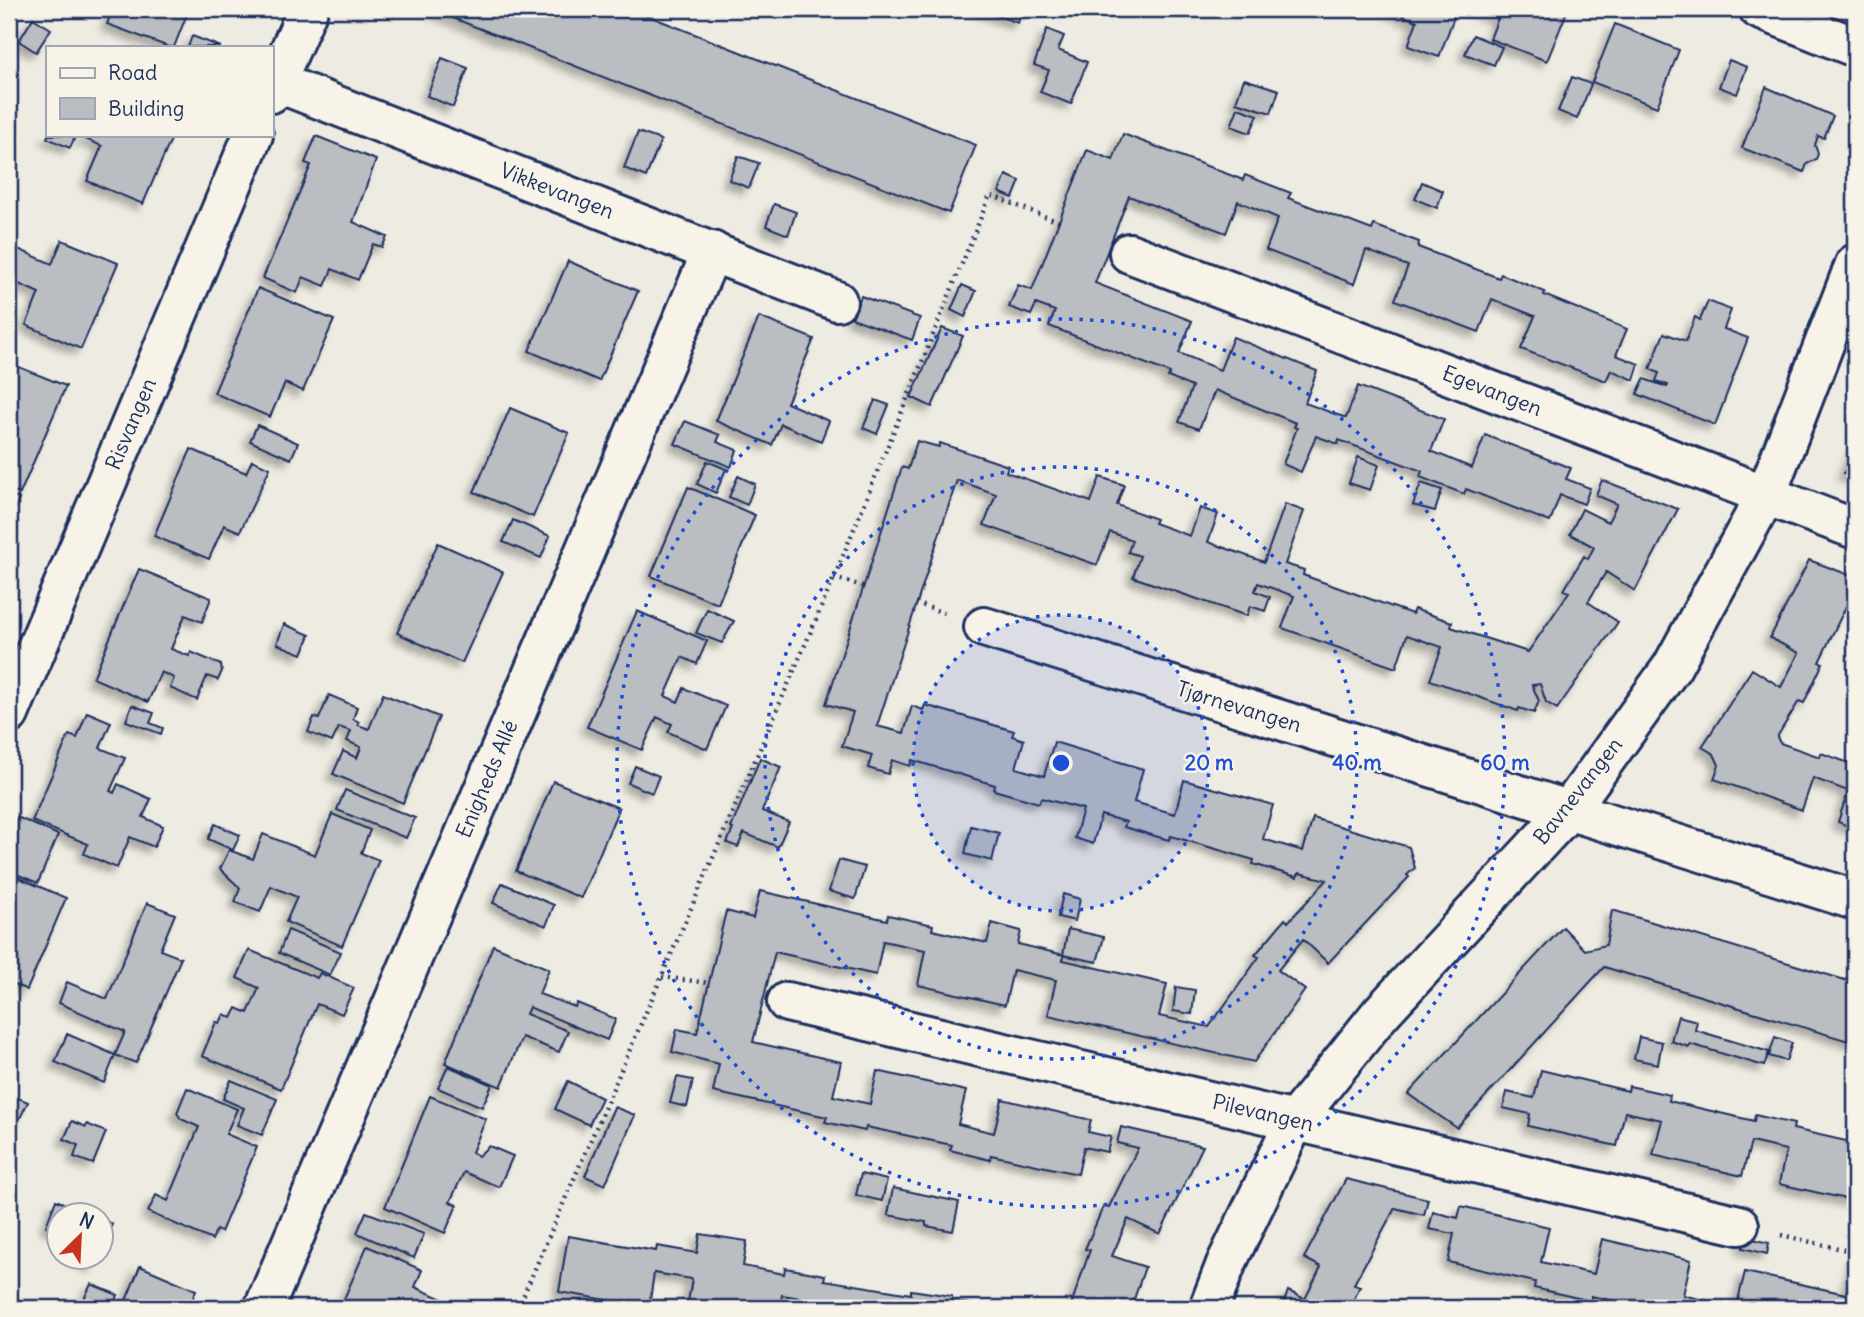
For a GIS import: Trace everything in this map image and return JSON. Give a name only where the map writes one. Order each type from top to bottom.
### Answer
[{"type":"street","points":[[274,87],[308,9]]},
{"type":"street","points":[[1759,9],[1855,47]]},
{"type":"street","name":"Vikkevangen","points":[[274,87],[712,251],[837,301]]},
{"type":"street","name":"Risvangen","points":[[9,714],[253,136]]},
{"type":"street","name":"Enigheds Allé","points":[[264,1308],[712,251]]},
{"type":"street","name":"Egevangen","points":[[1129,253],[1855,529]]},
{"type":"street","name":"Bavnevangen","points":[[1209,1308],[1226,1264],[1295,1121],[1380,1014],[1569,810],[1672,667],[1766,495],[1855,264]]},
{"type":"street","name":"Tjørnevangen","points":[[984,626],[1855,900]]},
{"type":"street","name":"Pilevangen","points":[[787,1002],[1739,1225]]},
{"type":"path","points":[[518,1308],[834,578],[990,195],[1059,222]]},
{"type":"path","points":[[834,578],[863,586]]},
{"type":"path","points":[[662,976],[709,983]]},
{"type":"path","points":[[1801,1239],[1855,1252]]},
{"type":"building","points":[[113,9],[189,9],[174,46],[166,46],[107,24]]},
{"type":"building","points":[[430,9],[631,9],[976,145],[949,213]]},
{"type":"building","points":[[980,9],[1023,9],[1018,23]]},
{"type":"building","points":[[1457,9],[1439,57],[1408,46],[1417,21],[1391,11]]},
{"type":"building","points":[[1475,9],[1568,9],[1547,61],[1490,39],[1498,18]]},
{"type":"building","points":[[33,18],[51,29],[36,52],[19,41]]},
{"type":"building","points":[[1615,24],[1679,50],[1657,107],[1592,82]]},
{"type":"building","points":[[1047,29],[1064,36],[1058,50],[1087,62],[1071,104],[1040,92],[1049,70],[1034,65]]},
{"type":"building","points":[[1473,35],[1502,47],[1494,65],[1465,54]]},
{"type":"building","points":[[192,36],[218,46],[188,46]]},
{"type":"building","points":[[442,58],[468,68],[453,107],[427,96]]},
{"type":"building","points":[[1729,60],[1747,67],[1737,94],[1719,87]]},
{"type":"building","points":[[1572,77],[1591,84],[1577,119],[1558,111]]},
{"type":"building","points":[[1244,79],[1279,90],[1271,113],[1236,102]]},
{"type":"building","points":[[1766,87],[1833,116],[1824,138],[1818,136],[1815,145],[1818,154],[1816,159],[1807,164],[1804,172],[1742,148]]},
{"type":"building","points":[[1238,108],[1258,115],[1250,133],[1231,126]]},
{"type":"building","points":[[638,132],[661,140],[646,177],[624,168]]},
{"type":"building","points":[[1123,134],[1243,180],[1245,175],[1291,193],[1288,198],[1372,230],[1374,225],[1419,242],[1418,247],[1499,278],[1501,274],[1627,329],[1616,355],[1639,364],[1634,380],[1611,370],[1606,381],[1521,349],[1535,316],[1492,299],[1479,332],[1395,300],[1408,266],[1366,250],[1354,284],[1266,250],[1278,218],[1238,201],[1226,233],[1129,196],[1095,283],[1192,321],[1179,353],[1220,370],[1233,337],[1317,371],[1305,403],[1346,418],[1358,386],[1444,419],[1431,451],[1472,468],[1485,435],[1571,468],[1566,479],[1590,488],[1584,504],[1560,495],[1550,522],[1466,489],[1464,494],[1420,477],[1422,471],[1339,440],[1338,444],[1316,436],[1301,472],[1283,464],[1297,428],[1294,427],[1296,423],[1215,390],[1199,429],[1179,422],[1192,387],[1168,377],[1170,373],[1049,326],[1055,311],[1036,304],[1031,315],[1009,307],[1018,285],[1032,290],[1087,150],[1113,160]]},
{"type":"building","points":[[48,136],[76,136],[70,148]]},
{"type":"building","points":[[78,136],[173,136],[143,204],[87,181],[102,146]]},
{"type":"building","points":[[316,136],[376,160],[353,222],[387,237],[382,247],[373,244],[358,280],[332,269],[325,286],[303,277],[297,293],[263,278],[311,165],[305,163]]},
{"type":"building","points":[[738,156],[759,163],[749,188],[729,180]]},
{"type":"building","points":[[1006,175],[1020,181],[1013,198],[999,192]]},
{"type":"building","points":[[1422,182],[1443,191],[1437,208],[1415,199]]},
{"type":"building","points":[[774,204],[796,212],[788,235],[766,226]]},
{"type":"building","points":[[62,240],[118,263],[81,349],[26,325],[39,293],[17,283],[9,303],[9,245],[52,264]]},
{"type":"building","points":[[568,261],[638,291],[599,381],[529,351]]},
{"type":"building","points":[[962,285],[976,291],[965,317],[951,310]]},
{"type":"building","points":[[258,288],[334,320],[303,391],[285,383],[270,417],[214,393]]},
{"type":"building","points":[[861,296],[920,318],[912,340],[852,318]]},
{"type":"building","points":[[1708,301],[1731,310],[1724,329],[1748,338],[1715,425],[1637,394],[1644,379],[1667,387],[1668,385],[1656,381],[1659,373],[1650,369],[1664,333],[1686,341],[1695,317],[1700,320]]},
{"type":"building","points":[[759,317],[814,339],[787,403],[829,421],[821,441],[781,424],[772,445],[716,421]]},
{"type":"building","points":[[942,328],[963,336],[932,407],[911,397]]},
{"type":"building","points":[[14,365],[66,386],[20,494],[9,489],[9,377]]},
{"type":"building","points":[[875,400],[889,405],[877,434],[863,428]]},
{"type":"building","points":[[510,408],[569,433],[533,517],[474,492]]},
{"type":"building","points":[[685,421],[720,435],[717,442],[737,450],[731,467],[675,444]]},
{"type":"building","points":[[257,425],[298,443],[291,459],[250,441]]},
{"type":"building","points":[[917,441],[939,447],[940,443],[1008,466],[1006,472],[1091,502],[1100,477],[1124,485],[1117,505],[1156,519],[1154,523],[1190,536],[1200,508],[1218,514],[1208,542],[1264,562],[1285,504],[1304,511],[1285,564],[1304,570],[1303,575],[1412,614],[1414,609],[1452,622],[1451,627],[1528,652],[1569,592],[1564,590],[1584,556],[1588,559],[1594,547],[1570,534],[1582,509],[1608,522],[1617,504],[1596,495],[1602,480],[1678,509],[1635,591],[1606,572],[1588,602],[1618,622],[1557,709],[1546,702],[1540,684],[1532,685],[1539,701],[1534,713],[1519,708],[1518,711],[1430,680],[1442,647],[1407,635],[1396,668],[1282,628],[1294,596],[1258,583],[1255,591],[1270,597],[1265,611],[1250,606],[1247,616],[1133,577],[1140,556],[1128,552],[1132,540],[1110,532],[1097,565],[984,525],[996,494],[957,480],[877,726],[904,733],[912,706],[923,710],[925,705],[1014,731],[1012,736],[1024,740],[1016,768],[1044,776],[1054,742],[1143,769],[1134,802],[1175,814],[1184,780],[1273,805],[1263,839],[1303,851],[1313,818],[1409,847],[1415,868],[1328,963],[1303,939],[1278,970],[1305,990],[1254,1062],[1048,1015],[1056,980],[1013,970],[1005,1005],[918,985],[925,950],[883,941],[876,975],[775,952],[753,1042],[841,1062],[833,1096],[870,1104],[877,1071],[966,1091],[958,1124],[994,1133],[1002,1099],[1091,1120],[1088,1132],[1111,1137],[1107,1152],[1084,1147],[1078,1174],[991,1155],[990,1160],[950,1150],[952,1145],[866,1127],[865,1131],[825,1122],[827,1117],[713,1092],[719,1064],[672,1052],[677,1029],[697,1033],[726,911],[753,918],[760,891],[887,920],[888,915],[933,925],[932,930],[987,943],[992,923],[1021,931],[1018,944],[1064,955],[1063,960],[1167,984],[1159,1016],[1209,1027],[1259,957],[1255,955],[1285,919],[1288,922],[1327,880],[1299,873],[1297,877],[1253,864],[1254,860],[1171,836],[1169,840],[1124,827],[1126,822],[1101,815],[1093,844],[1075,838],[1083,809],[1041,798],[1039,803],[994,790],[995,785],[912,760],[910,766],[892,760],[888,774],[868,768],[872,755],[842,746],[853,712],[826,704],[902,467],[908,469]]},
{"type":"building","points":[[1855,445],[1855,478],[1844,473]]},
{"type":"building","points":[[191,449],[246,473],[252,460],[270,468],[240,532],[224,525],[209,559],[154,536]]},
{"type":"building","points":[[1358,457],[1379,465],[1370,490],[1349,483]]},
{"type":"building","points":[[707,461],[726,469],[716,493],[697,484]]},
{"type":"building","points":[[738,476],[755,484],[747,505],[729,497]]},
{"type":"building","points":[[1421,483],[1442,490],[1435,511],[1413,505]]},
{"type":"building","points":[[688,487],[755,515],[718,604],[651,576]]},
{"type":"building","points":[[9,494],[19,499],[9,521]]},
{"type":"building","points":[[513,520],[550,536],[541,558],[503,542]]},
{"type":"building","points":[[438,543],[503,572],[462,663],[397,633]]},
{"type":"building","points":[[1809,560],[1855,577],[1855,595],[1852,594],[1819,662],[1823,663],[1804,703],[1799,701],[1777,737],[1780,743],[1820,757],[1821,753],[1855,765],[1855,829],[1838,822],[1848,791],[1813,778],[1802,810],[1714,779],[1719,765],[1714,754],[1702,747],[1752,669],[1781,687],[1799,653],[1770,638]]},
{"type":"building","points":[[139,569],[211,598],[202,622],[185,615],[171,649],[189,656],[191,652],[221,665],[222,671],[218,680],[207,676],[197,700],[170,688],[174,678],[161,672],[148,702],[93,678]]},
{"type":"building","points":[[707,609],[734,621],[722,643],[696,633]]},
{"type":"building","points":[[637,611],[707,641],[697,664],[682,657],[665,696],[678,702],[684,688],[726,706],[707,749],[668,732],[672,724],[657,717],[642,750],[587,727]]},
{"type":"building","points":[[284,624],[310,635],[302,654],[277,644]]},
{"type":"building","points":[[383,694],[439,717],[403,803],[333,774],[343,751],[357,758],[361,747],[347,741],[351,731],[339,727],[332,742],[308,732],[314,717],[319,719],[329,695],[357,707],[353,719],[359,722],[358,725],[369,729]]},
{"type":"building","points":[[132,705],[154,713],[150,723],[163,728],[161,734],[126,721]]},
{"type":"building","points":[[87,712],[111,722],[100,748],[125,758],[110,791],[114,793],[118,784],[151,799],[143,817],[163,826],[154,847],[130,837],[117,868],[84,854],[88,844],[32,821],[69,735],[77,738]]},
{"type":"building","points":[[760,758],[781,767],[762,811],[789,822],[778,847],[744,833],[738,847],[727,843]]},
{"type":"building","points":[[635,766],[659,776],[652,793],[628,783]]},
{"type":"building","points":[[553,781],[619,808],[581,898],[516,871]]},
{"type":"building","points":[[345,790],[415,818],[406,838],[337,810]]},
{"type":"building","points":[[332,814],[370,830],[361,853],[379,860],[342,946],[286,922],[297,897],[271,886],[260,912],[235,902],[240,888],[220,869],[229,850],[253,859],[263,834],[315,855]]},
{"type":"building","points":[[17,817],[58,835],[38,883],[9,871],[9,836]]},
{"type":"building","points":[[215,824],[240,835],[233,850],[208,839]]},
{"type":"building","points":[[971,826],[999,833],[992,861],[965,854]]},
{"type":"building","points":[[839,860],[865,867],[855,899],[829,891]]},
{"type":"building","points":[[10,874],[66,898],[27,990],[9,982]]},
{"type":"building","points":[[502,883],[554,905],[546,926],[493,903]]},
{"type":"building","points":[[1063,894],[1080,899],[1075,921],[1058,917]]},
{"type":"building","points":[[147,903],[175,914],[160,950],[181,958],[136,1063],[115,1055],[125,1032],[59,1003],[67,982],[107,999]]},
{"type":"building","points":[[1612,910],[1855,983],[1855,1043],[1604,967],[1457,1128],[1408,1094],[1563,927],[1585,950],[1606,945]]},
{"type":"building","points":[[1068,929],[1104,937],[1097,962],[1063,955]]},
{"type":"building","points":[[288,930],[341,952],[330,975],[279,953]]},
{"type":"building","points":[[493,945],[549,969],[539,994],[575,1007],[577,1003],[616,1019],[607,1040],[529,1007],[526,1014],[568,1031],[559,1052],[522,1037],[501,1087],[445,1063]]},
{"type":"building","points":[[249,950],[317,978],[320,973],[354,988],[342,1014],[317,1004],[281,1089],[202,1056],[216,1022],[220,1023],[224,1014],[232,1018],[237,1008],[248,1013],[259,988],[237,978]]},
{"type":"building","points":[[1176,987],[1195,990],[1192,1014],[1173,1011]]},
{"type":"building","points":[[1678,1016],[1697,1021],[1695,1030],[1769,1052],[1764,1066],[1671,1041]]},
{"type":"building","points":[[67,1034],[115,1055],[104,1083],[55,1062]]},
{"type":"building","points":[[1639,1037],[1662,1042],[1658,1064],[1634,1059]]},
{"type":"building","points":[[1775,1037],[1792,1043],[1786,1061],[1769,1056]]},
{"type":"building","points":[[448,1066],[492,1085],[482,1107],[438,1088]]},
{"type":"building","points":[[1541,1070],[1628,1091],[1629,1086],[1670,1095],[1669,1101],[1754,1121],[1755,1115],[1794,1124],[1793,1129],[1855,1143],[1855,1201],[1779,1184],[1786,1150],[1751,1142],[1742,1176],[1653,1155],[1662,1120],[1625,1112],[1617,1146],[1528,1126],[1530,1114],[1503,1108],[1507,1092],[1534,1098]]},
{"type":"building","points":[[677,1077],[693,1080],[687,1107],[670,1103]]},
{"type":"building","points":[[231,1080],[277,1099],[262,1135],[237,1125],[244,1108],[223,1099]]},
{"type":"building","points":[[568,1081],[602,1098],[589,1125],[555,1109]]},
{"type":"building","points":[[187,1088],[237,1109],[226,1134],[257,1147],[221,1232],[216,1230],[212,1240],[148,1212],[156,1195],[168,1201],[199,1127],[181,1119],[177,1113]]},
{"type":"building","points":[[9,1094],[28,1102],[18,1122],[9,1118]]},
{"type":"building","points":[[430,1096],[486,1119],[472,1152],[478,1156],[489,1146],[513,1156],[499,1187],[464,1172],[450,1202],[457,1205],[445,1233],[385,1207]]},
{"type":"building","points":[[614,1107],[635,1115],[605,1185],[585,1176]]},
{"type":"building","points":[[72,1121],[106,1132],[93,1164],[74,1157],[78,1145],[64,1139]]},
{"type":"building","points":[[1121,1127],[1203,1146],[1160,1234],[1128,1219],[1112,1256],[1145,1267],[1131,1308],[1070,1308],[1090,1250],[1085,1249],[1104,1205],[1109,1207],[1138,1148],[1117,1143]]},
{"type":"building","points":[[861,1174],[887,1180],[882,1201],[856,1195]]},
{"type":"building","points":[[1346,1179],[1428,1199],[1424,1215],[1395,1208],[1354,1284],[1360,1286],[1350,1308],[1282,1308],[1288,1291],[1305,1299],[1321,1267],[1304,1258]]},
{"type":"building","points":[[893,1188],[959,1202],[953,1231],[926,1226],[926,1222],[888,1215]]},
{"type":"building","points":[[1461,1206],[1549,1227],[1541,1262],[1594,1274],[1602,1239],[1691,1260],[1683,1295],[1736,1308],[1648,1308],[1591,1296],[1591,1301],[1534,1288],[1535,1282],[1448,1262],[1454,1234],[1429,1229],[1433,1212],[1458,1218]]},
{"type":"building","points":[[366,1212],[424,1234],[414,1258],[357,1233]]},
{"type":"building","points":[[700,1234],[747,1241],[743,1266],[784,1274],[785,1268],[825,1275],[824,1280],[911,1294],[911,1290],[952,1296],[952,1301],[993,1308],[817,1308],[819,1301],[782,1295],[780,1308],[687,1308],[692,1279],[654,1273],[649,1307],[559,1292],[568,1236],[656,1251],[657,1246],[697,1253]]},
{"type":"building","points":[[1745,1237],[1769,1243],[1767,1254],[1743,1248]]},
{"type":"building","points":[[367,1246],[422,1270],[415,1287],[449,1302],[447,1308],[340,1308]]},
{"type":"building","points":[[1855,1250],[1855,1308],[1736,1308],[1745,1272],[1846,1294]]},
{"type":"building","points":[[140,1266],[196,1290],[189,1308],[123,1308]]},
{"type":"building","points":[[91,1284],[118,1295],[114,1305],[120,1308],[80,1308]]}]
